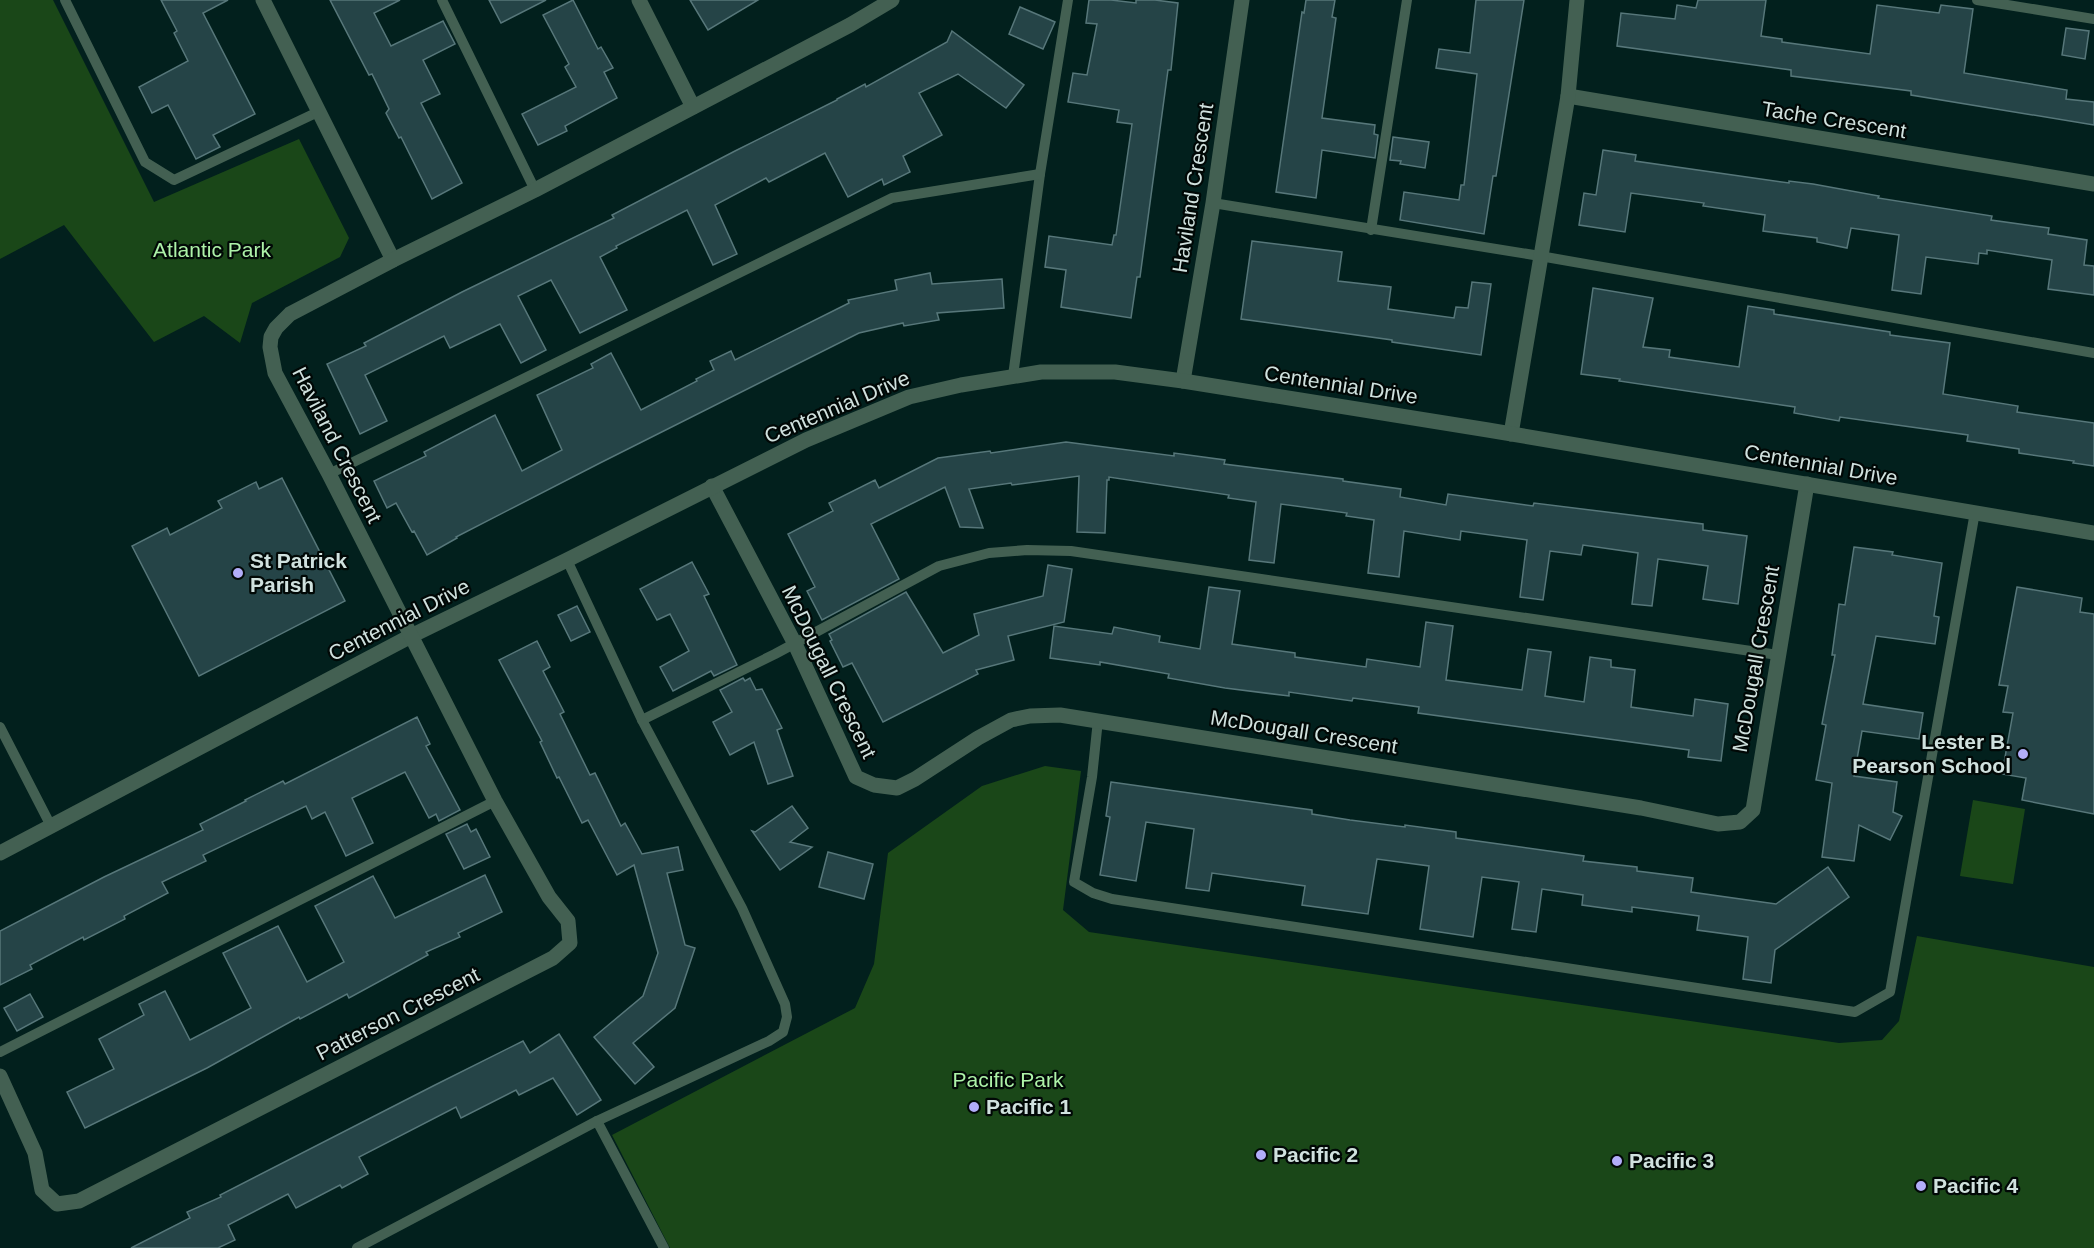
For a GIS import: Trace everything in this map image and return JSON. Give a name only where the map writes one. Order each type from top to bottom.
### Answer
[{"type":"street","points":[[263,0],[393,260]]},
{"type":"street","points":[[639,0],[693,107]]},
{"type":"street","name":"Haviland Crescent","points":[[411,636],[275,373],[270,347],[271,337],[276,328],[290,314],[535,190],[874,12],[892,0]]},
{"type":"street","name":"Haviland Crescent","points":[[1183,381],[1213,203],[1242,0]]},
{"type":"street","points":[[1511,434],[1568,96],[1577,0]]},
{"type":"street","name":"Tache Crescent","points":[[1568,96],[2094,184]]},
{"type":"street","name":"Centennial Drive","points":[[0,853],[411,636],[806,440],[909,397],[1013,376],[1041,372],[1097,371],[1183,381],[2094,533]]},
{"type":"street","name":"McDougall Crescent","points":[[712,486],[795,644],[856,777],[874,785],[897,788],[1011,720],[1060,714],[1641,808],[1718,824],[1740,822],[1753,810],[1807,484]]},
{"type":"street","name":"Patterson Crescent","points":[[0,1076],[35,1153],[42,1190],[57,1204],[79,1201],[553,958],[570,943],[568,921],[549,897],[495,801],[411,636]]},
{"type":"lane","points":[[65,0],[144,162],[174,180],[320,111]]},
{"type":"lane","points":[[442,0],[535,190]]},
{"type":"lane","points":[[1013,376],[1040,174],[1068,0]]},
{"type":"lane","points":[[1371,230],[1407,0]]},
{"type":"lane","points":[[1977,0],[2094,19]]},
{"type":"lane","points":[[329,474],[892,198],[1040,174]]},
{"type":"lane","points":[[1213,203],[1540,256],[2094,353]]},
{"type":"lane","points":[[1098,720],[1092,777],[1074,882],[1093,893],[1136,902],[1855,1012],[1890,992],[1975,512]]},
{"type":"lane","points":[[642,720],[795,644],[939,566],[989,553],[1028,550],[1060,550],[1778,655]]},
{"type":"lane","points":[[357,1248],[597,1121],[769,1041],[783,1032],[787,1017],[785,1004],[742,908],[642,720],[567,560]]},
{"type":"lane","points":[[0,727],[51,826]]},
{"type":"lane","points":[[0,1052],[495,801]]},
{"type":"lane","points":[[597,1121],[664,1248]]},
{"type":"green space","name":"Atlantic Park","points":[[0,0],[53,0],[154,202],[299,139],[349,238],[340,257],[252,303],[240,343],[204,316],[154,342],[64,225],[0,259]]},
{"type":"green space","name":"Pacific Park","points":[[1045,766],[1081,771],[1063,910],[1089,932],[1839,1043],[1882,1040],[1899,1021],[1917,936],[2094,967],[2094,1248],[670,1248],[612,1135],[855,1008],[874,964],[888,853],[982,786]]},
{"type":"green space","points":[[1973,800],[2025,809],[2013,884],[1960,876]]},
{"type":"building","points":[[161,0],[228,0],[203,13],[255,114],[213,135],[220,147],[196,159],[168,105],[152,113],[139,87],[188,61],[174,33],[177,31]]},
{"type":"building","points":[[330,0],[400,0],[374,13],[391,46],[443,21],[455,44],[423,60],[440,94],[421,103],[462,183],[432,199],[401,137],[399,138],[386,113],[389,109],[372,74],[369,75]]},
{"type":"building","points":[[489,0],[546,0],[501,23]]},
{"type":"building","points":[[573,0],[598,49],[601,47],[613,68],[604,72],[617,98],[565,126],[567,131],[538,145],[522,114],[576,87],[565,67],[569,64],[543,15]]},
{"type":"building","points":[[690,0],[758,0],[708,30]]},
{"type":"building","points":[[1089,0],[1136,3],[1136,0],[1155,0],[1178,3],[1171,70],[1168,70],[1140,277],[1137,277],[1131,318],[1061,307],[1066,270],[1045,267],[1049,236],[1112,245],[1114,235],[1116,235],[1132,124],[1117,122],[1119,110],[1068,102],[1073,73],[1087,75],[1097,24],[1086,23]]},
{"type":"building","points":[[1306,0],[1335,0],[1332,17],[1336,18],[1322,118],[1375,125],[1374,134],[1378,135],[1375,158],[1322,150],[1316,198],[1276,192],[1302,12],[1304,13]]},
{"type":"building","points":[[1476,0],[1524,0],[1496,176],[1493,176],[1484,234],[1400,220],[1404,192],[1459,200],[1461,185],[1464,185],[1477,74],[1436,68],[1439,49],[1470,53]]},
{"type":"building","points":[[1698,0],[1766,0],[1761,36],[1782,39],[1782,42],[1870,54],[1877,5],[1939,13],[1941,5],[1973,9],[1964,73],[2067,90],[2066,99],[2094,102],[2094,125],[1911,95],[1911,91],[1791,76],[1791,70],[1617,46],[1621,13],[1675,19],[1677,5],[1696,8]]},
{"type":"building","points":[[1020,7],[1055,22],[1043,49],[1009,34]]},
{"type":"building","points":[[2066,28],[2089,31],[2085,59],[2062,55]]},
{"type":"building","points":[[952,31],[1024,85],[1006,108],[958,74],[919,93],[942,135],[903,156],[910,172],[884,185],[882,179],[848,197],[825,153],[769,182],[766,178],[715,205],[737,254],[713,265],[687,210],[616,246],[617,248],[600,257],[627,310],[580,333],[551,280],[518,296],[546,350],[521,363],[500,324],[450,348],[444,336],[365,375],[387,421],[360,434],[327,364],[366,346],[364,343],[462,292],[614,218],[612,215],[865,84],[866,87],[947,42]]},
{"type":"building","points":[[1393,137],[1429,142],[1425,168],[1390,160]]},
{"type":"building","points":[[1603,150],[1636,155],[1635,161],[1789,183],[1789,181],[1813,184],[1879,196],[1878,198],[1992,216],[1991,220],[2049,228],[2048,234],[2087,240],[2084,265],[2094,266],[2094,295],[2048,289],[2052,260],[1987,250],[1987,254],[1979,253],[1978,264],[1926,257],[1921,294],[1892,290],[1899,235],[1851,228],[1847,248],[1817,242],[1817,238],[1763,231],[1765,215],[1703,206],[1704,203],[1631,193],[1625,232],[1579,225],[1584,193],[1596,195]]},
{"type":"building","points":[[1252,241],[1342,252],[1338,281],[1391,287],[1388,309],[1454,318],[1456,307],[1468,308],[1472,282],[1491,284],[1481,355],[1241,319]]},
{"type":"building","points":[[930,273],[932,284],[1002,279],[1004,308],[937,313],[939,320],[904,326],[903,323],[859,333],[456,537],[427,555],[396,503],[387,508],[374,481],[426,456],[424,452],[495,415],[522,471],[562,450],[537,395],[593,368],[591,364],[611,353],[641,410],[714,370],[710,361],[731,351],[735,360],[849,303],[848,300],[897,290],[895,280]]},
{"type":"building","points":[[1593,288],[1653,298],[1643,347],[1670,350],[1669,357],[1739,367],[1748,306],[1774,310],[1774,314],[1890,332],[1890,335],[1950,343],[1943,394],[2018,406],[2017,412],[2094,423],[2094,466],[2019,453],[2019,449],[1967,441],[1968,435],[1840,417],[1839,421],[1794,413],[1795,407],[1581,374]]},
{"type":"building","points":[[1066,442],[1174,456],[1174,453],[1225,460],[1224,464],[1343,479],[1343,481],[1401,489],[1400,497],[1446,505],[1448,494],[1533,506],[1534,503],[1703,524],[1703,530],[1747,536],[1738,604],[1703,599],[1708,566],[1658,559],[1652,606],[1632,604],[1638,553],[1583,545],[1581,555],[1550,551],[1543,600],[1520,597],[1527,540],[1461,531],[1460,540],[1404,531],[1399,577],[1368,573],[1374,520],[1346,516],[1347,513],[1281,504],[1274,563],[1249,560],[1256,502],[1228,498],[1229,495],[1109,477],[1105,533],[1077,532],[1079,476],[969,489],[983,528],[960,527],[945,487],[871,524],[899,579],[822,620],[807,591],[815,587],[788,534],[833,511],[829,503],[875,480],[879,488],[938,458]]},
{"type":"building","name":"St Patrick Parish","points":[[282,478],[345,601],[199,676],[132,546],[167,528],[170,535],[222,508],[218,501],[256,482],[259,489]]},
{"type":"building","points":[[1854,547],[1893,552],[1892,555],[1942,563],[1934,616],[1939,617],[1935,644],[1876,636],[1863,704],[1923,713],[1919,739],[1862,731],[1854,776],[1897,782],[1893,812],[1902,816],[1890,840],[1859,825],[1854,861],[1822,857],[1832,783],[1816,780],[1826,725],[1822,724],[1835,655],[1832,655],[1839,604],[1845,605]]},
{"type":"building","points":[[692,562],[709,594],[704,596],[737,665],[714,676],[711,671],[673,691],[660,667],[689,651],[670,614],[657,620],[640,589]]},
{"type":"building","points":[[1048,565],[1072,569],[1064,622],[1008,636],[1014,660],[976,670],[978,674],[883,722],[852,663],[843,667],[830,641],[832,640],[829,634],[906,592],[943,653],[979,635],[974,614],[1043,596]]},
{"type":"building","points":[[1209,587],[1240,591],[1232,644],[1295,653],[1295,657],[1366,667],[1367,659],[1420,667],[1426,622],[1453,626],[1446,680],[1522,690],[1528,649],[1551,652],[1545,696],[1584,702],[1590,657],[1611,660],[1611,667],[1635,670],[1631,707],[1693,716],[1695,699],[1728,704],[1721,761],[1688,757],[1689,750],[1418,713],[1419,707],[1353,698],[1352,701],[1289,692],[1289,696],[1225,688],[1168,678],[1169,674],[1100,662],[1100,665],[1050,658],[1054,626],[1112,634],[1114,627],[1160,636],[1159,642],[1200,649]]},
{"type":"building","points":[[2017,587],[2082,598],[2080,612],[2094,614],[2094,814],[2022,800],[2026,778],[2002,774],[2013,713],[2003,712],[2008,686],[1999,685]]},
{"type":"building","points":[[577,606],[590,632],[571,641],[558,615]]},
{"type":"building","points":[[537,641],[550,667],[543,671],[564,712],[560,714],[590,775],[595,773],[621,826],[625,823],[642,854],[678,847],[683,870],[667,873],[685,945],[695,948],[675,1008],[633,1043],[654,1067],[635,1084],[594,1037],[643,996],[658,953],[634,865],[617,875],[588,820],[582,823],[559,777],[557,778],[540,742],[542,741],[499,660]]},
{"type":"building","points":[[743,678],[745,681],[750,678],[756,690],[762,689],[782,728],[777,730],[793,776],[768,784],[754,742],[730,755],[713,722],[732,712],[720,690]]},
{"type":"building","points":[[417,717],[430,744],[426,746],[460,810],[439,821],[436,814],[429,818],[405,772],[352,798],[373,843],[346,856],[325,812],[312,819],[306,806],[203,855],[206,861],[162,882],[168,893],[124,916],[125,919],[84,940],[83,937],[30,965],[32,969],[0,985],[0,931],[104,877],[203,830],[200,824],[245,800],[283,781],[285,784]]},
{"type":"building","points":[[1111,782],[1312,810],[1312,814],[1350,820],[1456,832],[1456,838],[1584,856],[1583,861],[1637,867],[1637,871],[1693,878],[1691,892],[1776,904],[1828,867],[1849,897],[1775,950],[1771,983],[1743,979],[1748,937],[1697,930],[1699,916],[1632,907],[1632,912],[1582,905],[1583,895],[1542,889],[1536,932],[1512,929],[1519,882],[1482,877],[1473,937],[1420,929],[1429,866],[1377,859],[1368,914],[1302,905],[1305,886],[1212,873],[1209,891],[1186,888],[1194,829],[1146,822],[1136,881],[1100,875],[1110,817],[1106,816]]},
{"type":"building","points":[[792,806],[808,828],[790,842],[812,847],[780,870],[752,831],[755,832]]},
{"type":"building","points":[[467,824],[471,832],[476,829],[490,857],[464,869],[446,834]]},
{"type":"building","points":[[828,852],[873,864],[864,899],[819,887]]},
{"type":"building","points":[[485,875],[502,912],[458,933],[460,937],[426,952],[428,955],[349,998],[347,994],[300,1019],[299,1017],[207,1068],[85,1128],[67,1092],[114,1069],[99,1039],[144,1015],[139,1004],[165,991],[190,1040],[251,1008],[223,953],[278,926],[307,982],[344,962],[315,906],[373,876],[395,918]]},
{"type":"building","points":[[30,994],[43,1017],[17,1031],[4,1008]]},
{"type":"building","points":[[559,1034],[601,1100],[577,1115],[553,1078],[519,1095],[516,1090],[461,1118],[456,1107],[359,1157],[368,1174],[342,1188],[340,1185],[296,1208],[288,1194],[228,1225],[235,1240],[218,1248],[131,1248],[190,1218],[187,1212],[221,1197],[220,1195],[523,1041],[530,1053]]},
{"type":"place","name":"St Patrick Parish","points":[[238,573]]},
{"type":"place","name":"Lester B. Pearson School","points":[[2023,754]]},
{"type":"place","name":"Pacific 1","points":[[974,1107]]},
{"type":"place","name":"Pacific 2","points":[[1261,1155]]},
{"type":"place","name":"Pacific 3","points":[[1617,1161]]},
{"type":"place","name":"Pacific 4","points":[[1921,1186]]}]
